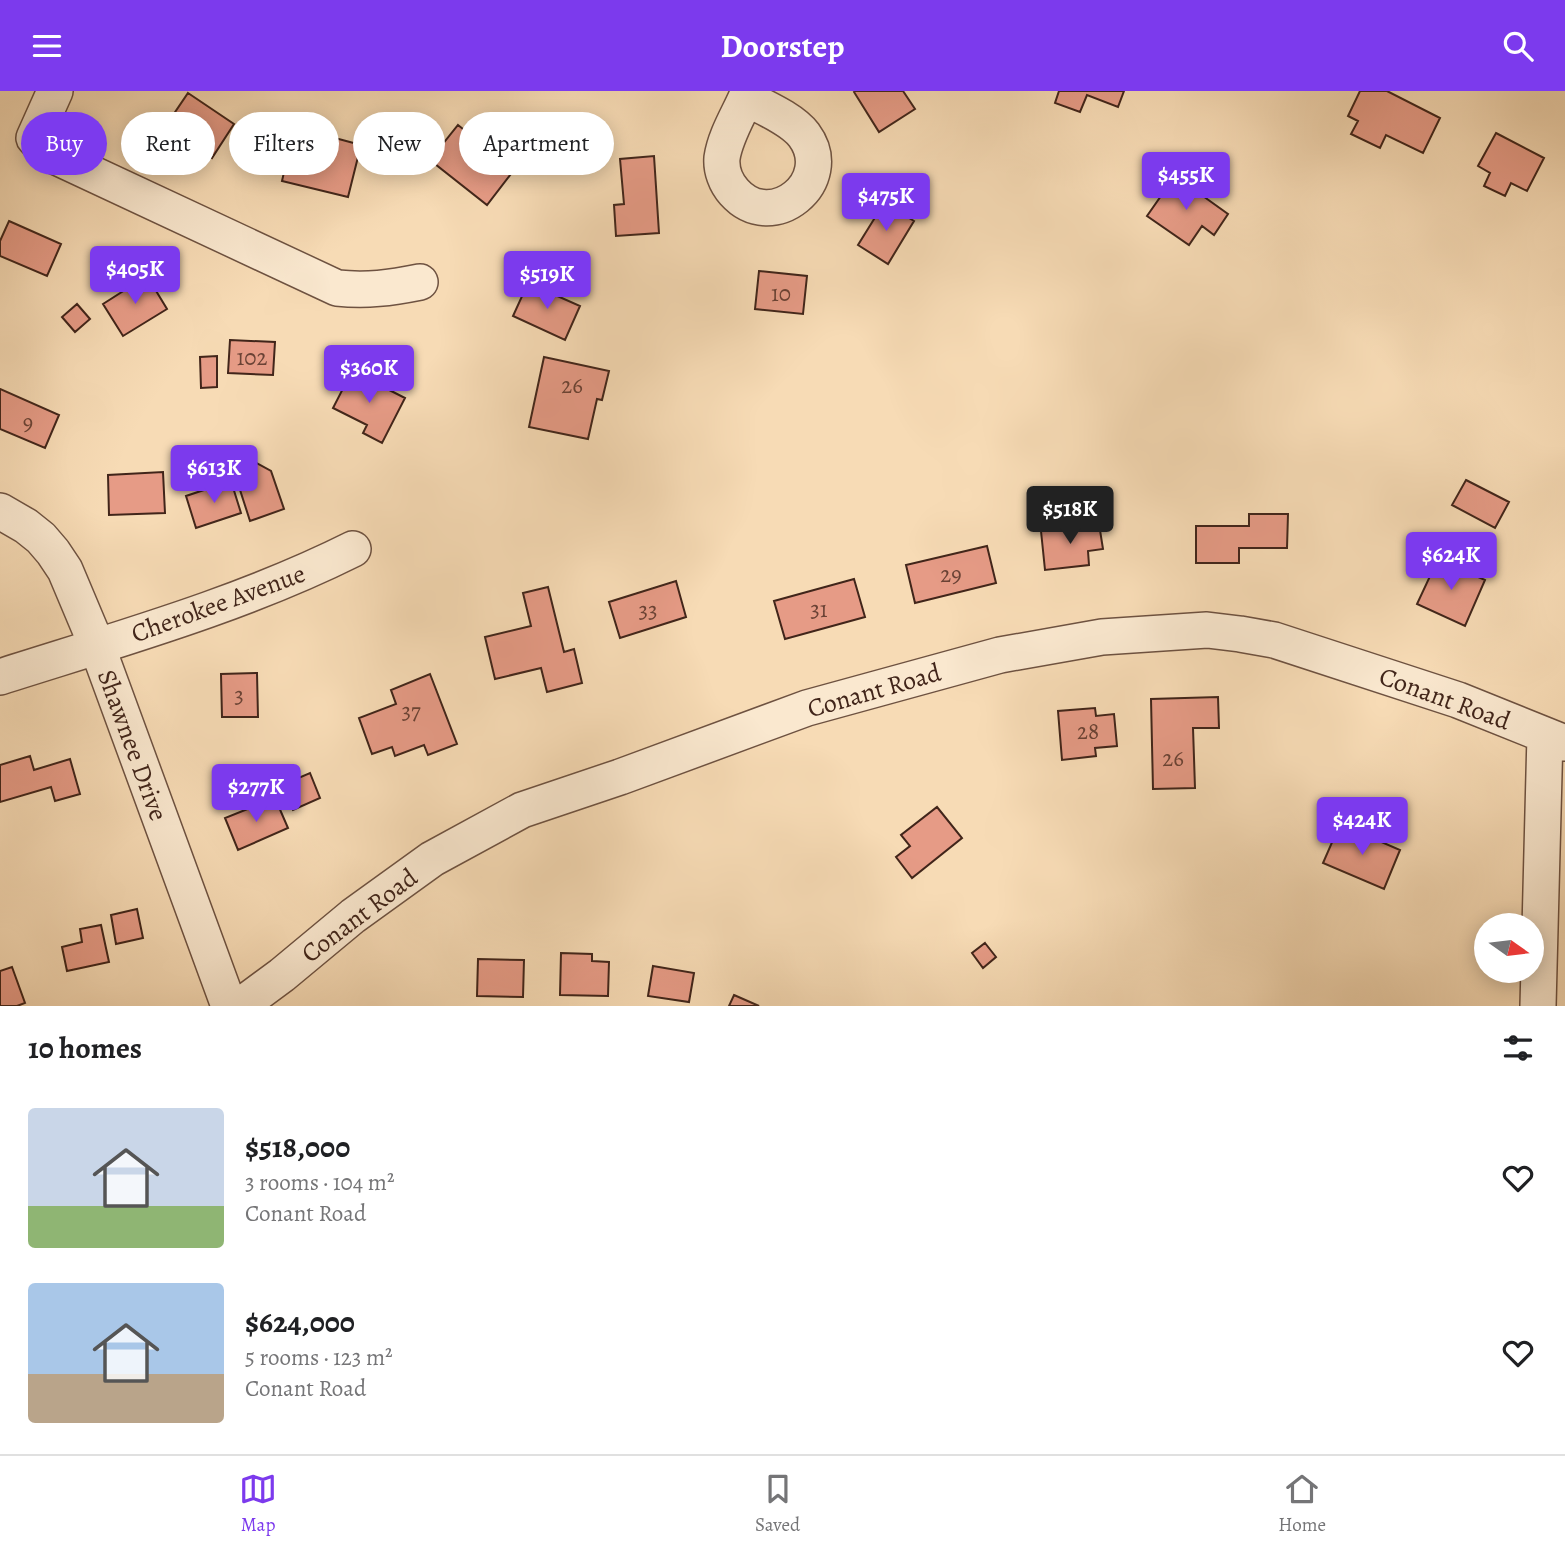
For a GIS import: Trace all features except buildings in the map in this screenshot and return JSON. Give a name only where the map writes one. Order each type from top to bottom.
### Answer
[{"type":"street","points":[[55,91],[34,138],[48,153],[337,288],[362,291],[420,282]]},
{"type":"street","name":"Shawnee Drive","points":[[0,511],[41,538],[65,570],[240,1006]]},
{"type":"street","name":"Cherokee Avenue","points":[[0,677],[208,609],[296,576],[353,549]]},
{"type":"street","name":"Conant Road","points":[[240,1006],[353,916],[432,859],[522,810],[807,708],[1000,655],[1102,636],[1207,630],[1240,634],[1274,640],[1445,696],[1555,739]]},
{"type":"street","points":[[1538,1006],[1555,739]]}]
